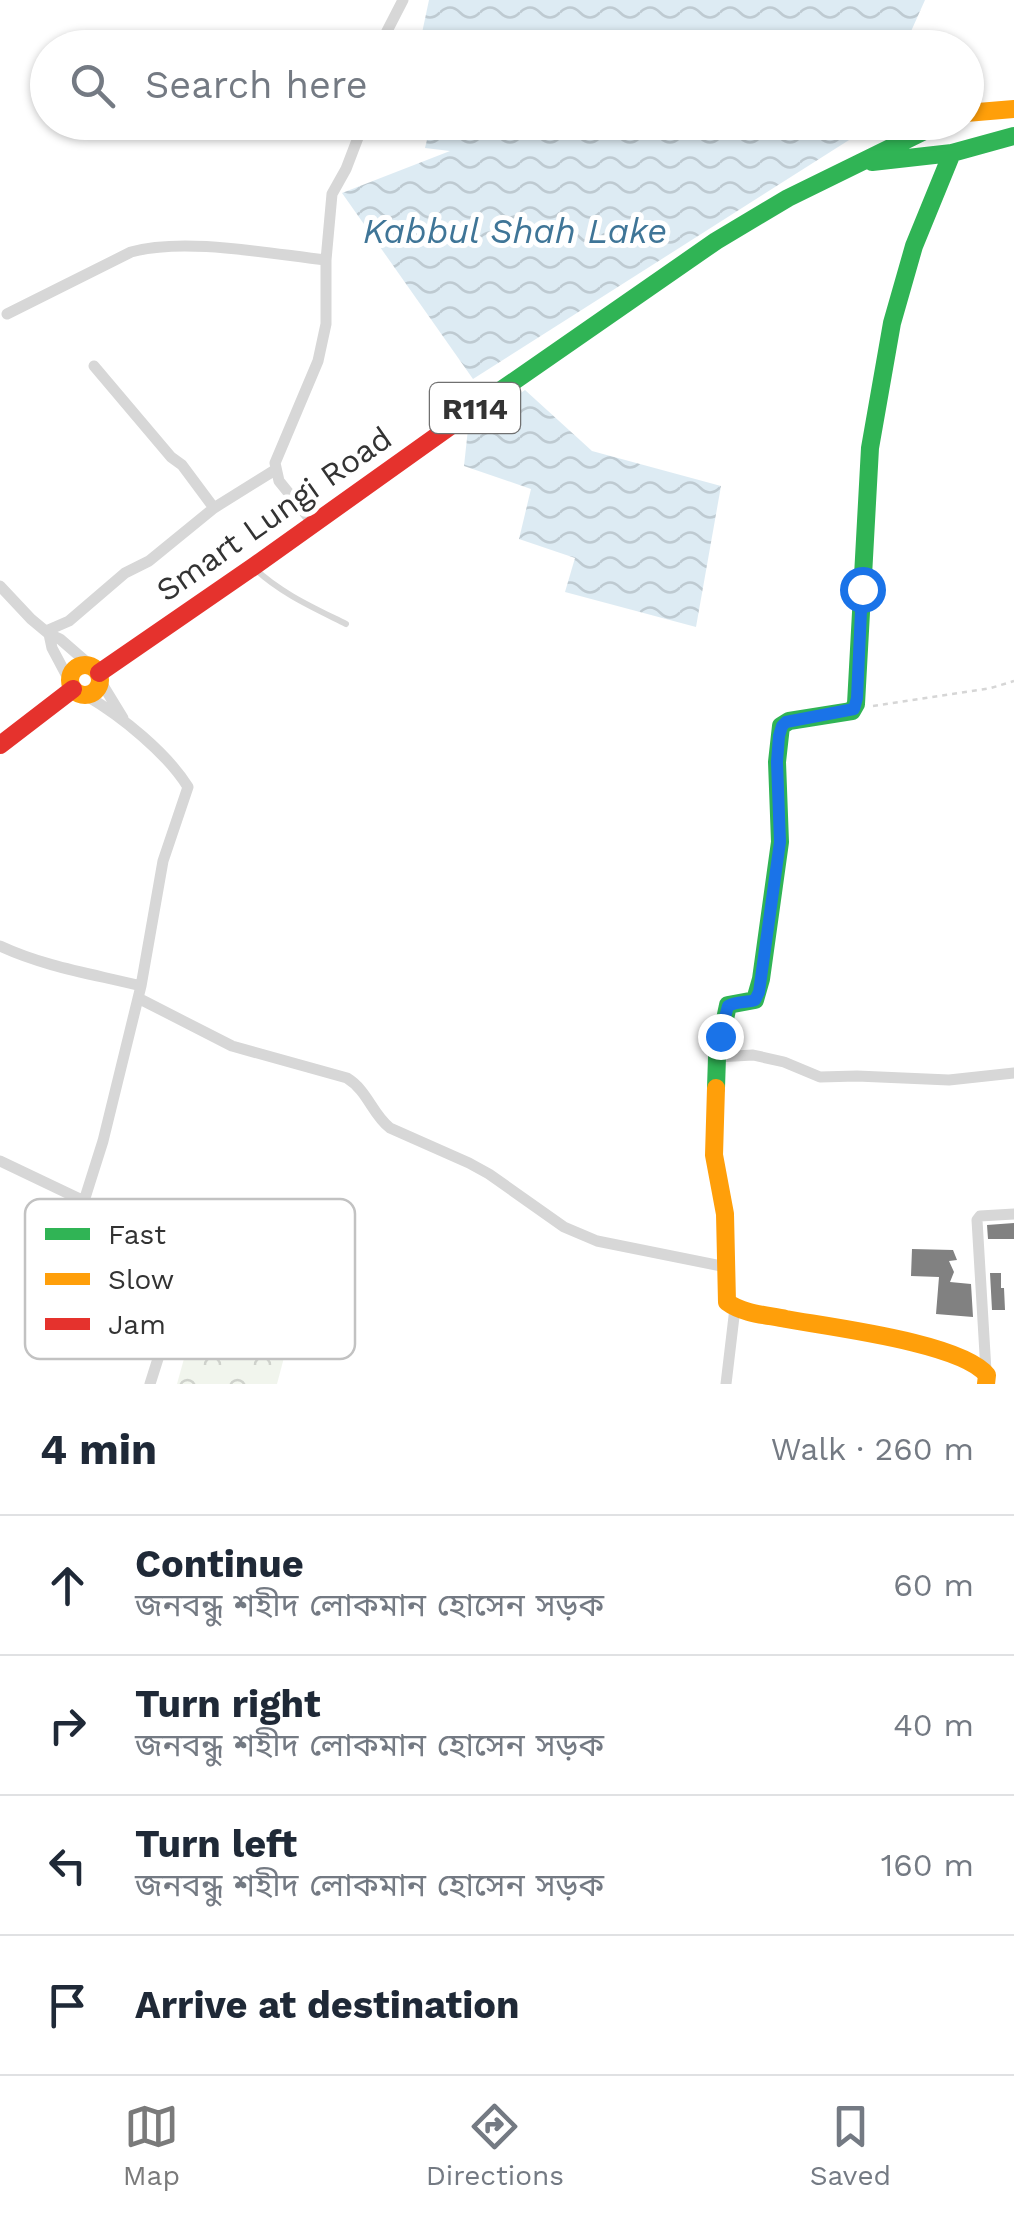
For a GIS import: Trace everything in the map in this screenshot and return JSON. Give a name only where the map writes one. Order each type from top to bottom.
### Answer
[{"type":"street","points":[[388,30],[403,0]]},
{"type":"street","points":[[984,112],[1014,109]]},
{"type":"street","name":"R114","points":[[862,162],[952,153],[1014,136]]},
{"type":"street","points":[[313,523],[286,491],[275,470],[276,458],[318,361],[326,324],[332,194],[357,140]]},
{"type":"street","name":"Smart Lungi Road","points":[[0,745],[567,342],[716,241],[788,198],[907,140]]},
{"type":"street","points":[[952,153],[914,246],[892,323],[870,448],[857,698],[854,709],[782,726],[777,762],[780,842],[759,992],[755,1000],[728,1006],[724,1018],[717,1057],[714,1155],[725,1214],[727,1302],[735,1308],[926,1346],[980,1366],[986,1380]]},
{"type":"street","points":[[7,314],[132,252],[152,246],[326,260]]},
{"type":"street","points":[[94,366],[172,458],[182,464],[214,508]]},
{"type":"street","points":[[48,632],[69,621],[124,573],[149,561],[214,508],[275,470]]},
{"type":"street","points":[[0,586],[60,639],[87,681]]},
{"type":"street","points":[[48,632],[52,648],[171,764],[188,787],[163,861],[139,992],[103,1141],[84,1199]]},
{"type":"street","points":[[0,946],[139,992],[232,1046],[347,1078],[360,1088],[379,1119],[390,1128],[489,1174],[564,1226],[597,1241],[726,1267]]},
{"type":"street","points":[[717,1057],[753,1055],[784,1062],[820,1077],[949,1080],[1014,1072]]},
{"type":"street","points":[[0,1161],[82,1199]]},
{"type":"street","points":[[986,1380],[977,1220],[987,1214],[1014,1214]]},
{"type":"street","points":[[726,1384],[735,1308]]},
{"type":"street","points":[[150,1384],[158,1359]]},
{"type":"lane","points":[[253,567],[286,593],[346,624]]},
{"type":"path","points":[[854,709],[1014,681]]},
{"type":"green space","points":[[184,1359],[284,1359],[277,1384],[177,1384]]},
{"type":"water","points":[[429,0],[925,0],[912,30],[423,30]]},
{"type":"water","name":"Kabbul Shah Lake","points":[[427,140],[849,140],[473,379],[342,193],[450,151],[425,148]]},
{"type":"water","points":[[525,390],[592,451],[721,486],[696,627],[565,592],[575,558],[519,539],[531,489],[464,466],[468,429]]},
{"type":"building","points":[[1014,1223],[1014,1239],[988,1239],[987,1225]]},
{"type":"building","points":[[912,1249],[953,1250],[957,1260],[949,1261],[954,1272],[950,1282],[971,1284],[973,1317],[936,1314],[939,1277],[911,1276]]},
{"type":"building","points":[[990,1273],[1001,1273],[1005,1310],[992,1310]]},
{"type":"traffic: fast","points":[[872,162],[952,153],[1014,136]]},
{"type":"traffic: fast","points":[[497,393],[716,241],[788,198],[906,140]]},
{"type":"traffic: fast","points":[[716,1088],[717,1057],[728,1005],[755,1000],[761,979],[780,842],[777,762],[781,726],[789,721],[852,711],[856,704],[870,448],[892,323],[914,246],[952,153]]},
{"type":"traffic: slow","points":[[984,112],[1014,109]]},
{"type":"traffic: slow","points":[[85,665],[96,669],[100,680],[96,691],[85,695],[74,691],[70,680],[74,669],[85,665]]},
{"type":"traffic: slow","points":[[716,1088],[714,1155],[725,1214],[727,1302],[755,1314],[924,1345],[973,1364],[987,1375],[986,1384]]},
{"type":"traffic: jam","points":[[99,673],[497,393]]},
{"type":"traffic: jam","points":[[0,745],[73,689]]},
{"type":"route","points":[[720,1036],[728,1006],[755,1000],[759,992],[780,842],[777,762],[782,726],[854,709],[862,589]]}]
